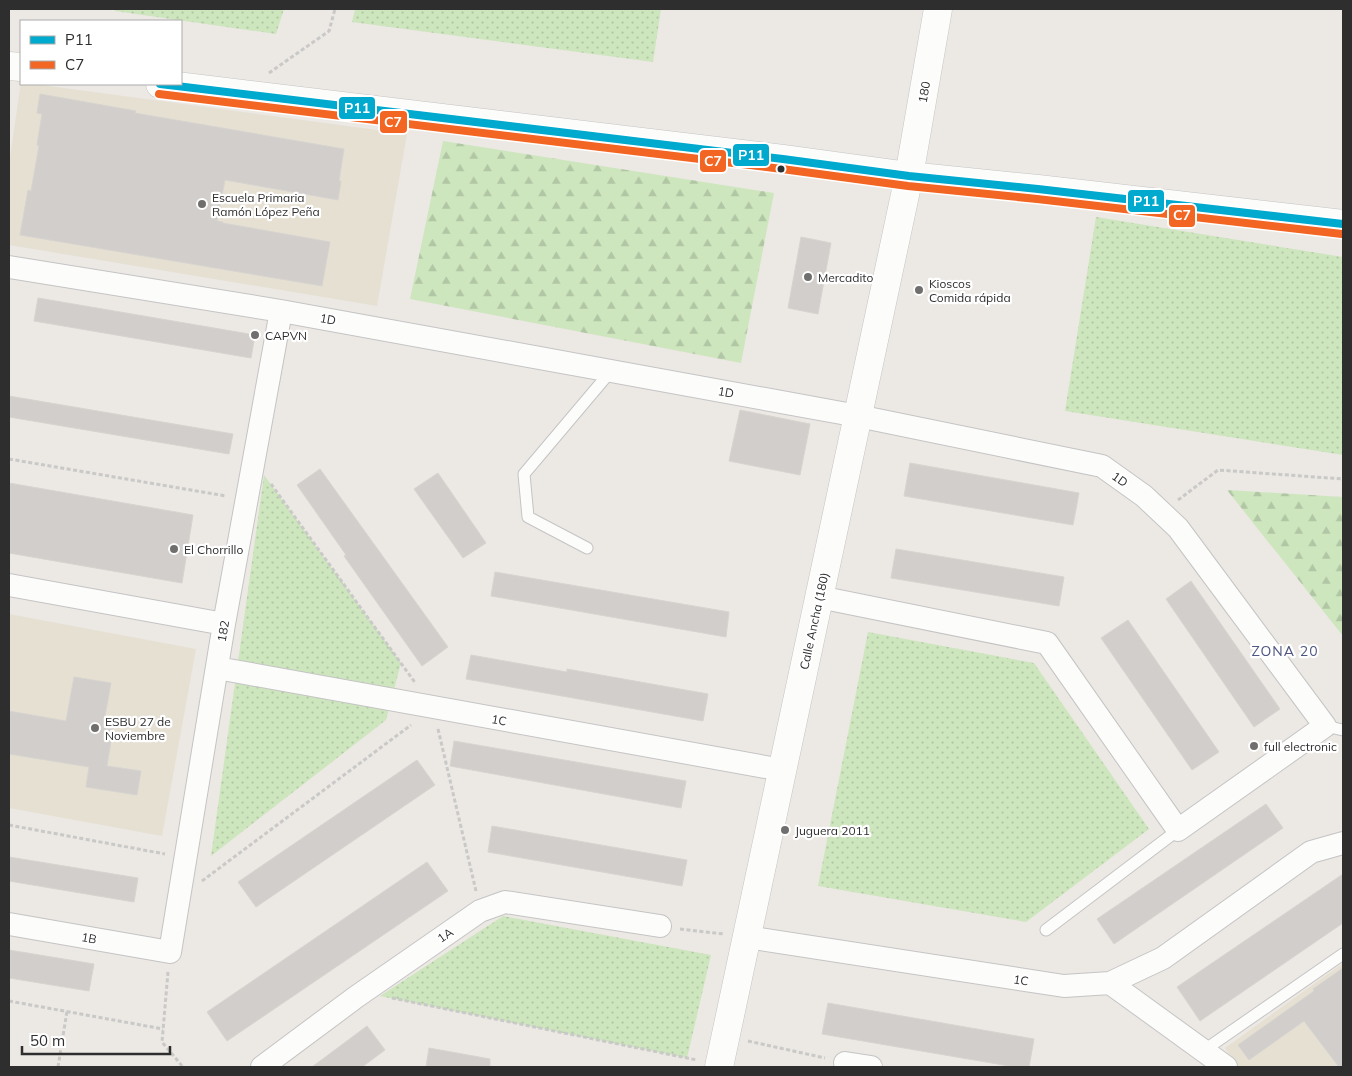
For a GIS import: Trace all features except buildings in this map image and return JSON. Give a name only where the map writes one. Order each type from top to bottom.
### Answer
[{"type":"main road","name":"180","points":[[910,176],[938,9]]},
{"type":"main road","points":[[169,85],[773,157],[910,176],[1343,224]]},
{"type":"main road","name":"Calle Ancha (180)","points":[[719,1066],[910,176]]},
{"type":"street","name":"1D","points":[[9,267],[281,311],[611,371],[858,416],[1102,466],[1144,496],[1178,528],[1334,728]]},
{"type":"street","name":"182","points":[[170,952],[224,624],[281,311]]},
{"type":"street","points":[[9,585],[224,624]]},
{"type":"street","points":[[819,597],[1047,643],[1178,830],[1334,728]]},
{"type":"street","name":"1C","points":[[217,668],[782,770]]},
{"type":"street","name":"1C","points":[[747,937],[1064,986],[1110,983],[1163,958],[1311,852],[1343,843]]},
{"type":"street","name":"1A","points":[[262,1067],[356,997],[480,911],[505,902],[660,926]]},
{"type":"street","name":"1B","points":[[9,924],[170,952]]},
{"type":"street","points":[[1110,983],[1226,1067]]},
{"type":"street","points":[[846,1065],[871,1067]]},
{"type":"lane","points":[[587,548],[528,516],[524,474],[611,371]]},
{"type":"lane","points":[[1046,930],[1178,830]]},
{"type":"lane","points":[[1203,1050],[1343,954]]},
{"type":"path","points":[[240,93],[329,31],[335,9]]},
{"type":"path","points":[[9,459],[246,500]]},
{"type":"path","points":[[254,461],[434,708],[444,759],[480,911]]},
{"type":"path","points":[[1161,512],[1218,470],[1343,479]]},
{"type":"path","points":[[178,899],[434,708]]},
{"type":"path","points":[[9,825],[185,858]]},
{"type":"path","points":[[660,926],[747,937]]},
{"type":"path","points":[[170,952],[162,1042],[183,1067]]},
{"type":"path","points":[[356,997],[380,996],[719,1066]]},
{"type":"path","points":[[9,1000],[163,1029]]},
{"type":"path","points":[[58,1067],[67,1011]]},
{"type":"path","points":[[725,1036],[846,1065]]},
{"type":"shaded area","name":"Escuela Primaria Ramón López Peña","points":[[21,85],[41,85],[407,134],[377,306],[9,245],[9,164]]},
{"type":"shaded area","name":"ESBU 27 de Noviembre","points":[[9,614],[196,649],[162,836],[9,808]]},
{"type":"shaded area","points":[[1343,963],[1343,1067],[1238,1067],[1225,1048]]},
{"type":"green space","points":[[115,9],[284,9],[276,34],[115,11]]},
{"type":"green space","points":[[355,9],[661,9],[653,62],[352,22]]},
{"type":"green space","points":[[443,141],[774,193],[741,363],[410,299]]},
{"type":"green space","points":[[1096,217],[1343,257],[1343,455],[1065,411]]},
{"type":"green space","points":[[264,475],[401,663],[386,720],[211,856]]},
{"type":"green space","points":[[1227,490],[1343,497],[1343,636]]},
{"type":"green space","points":[[868,632],[1034,663],[1149,829],[1026,922],[818,886]]},
{"type":"green space","points":[[503,916],[711,955],[687,1058],[380,996]]},
{"type":"transit line","name":"P11","points":[[168,85],[783,159],[909,176],[1343,224]]},
{"type":"transit line","name":"C7","points":[[159,94],[782,169],[908,186],[1342,234]]},
{"type":"place","name":"Escuela Primaria Ramón López Peña","points":[[202,204]]},
{"type":"place","name":"Mercadito","points":[[808,277]]},
{"type":"place","name":"Kioscos Comida rápida","points":[[919,290]]},
{"type":"place","name":"CAPVN","points":[[255,335]]},
{"type":"place","name":"El Chorrillo","points":[[174,549]]},
{"type":"place","name":"ESBU 27 de Noviembre","points":[[95,728]]},
{"type":"place","name":"full electronic","points":[[1254,746]]},
{"type":"place","name":"Juguera 2011","points":[[785,830]]},
{"type":"district","name":"ZONA 20","points":[[1285,651]]}]
